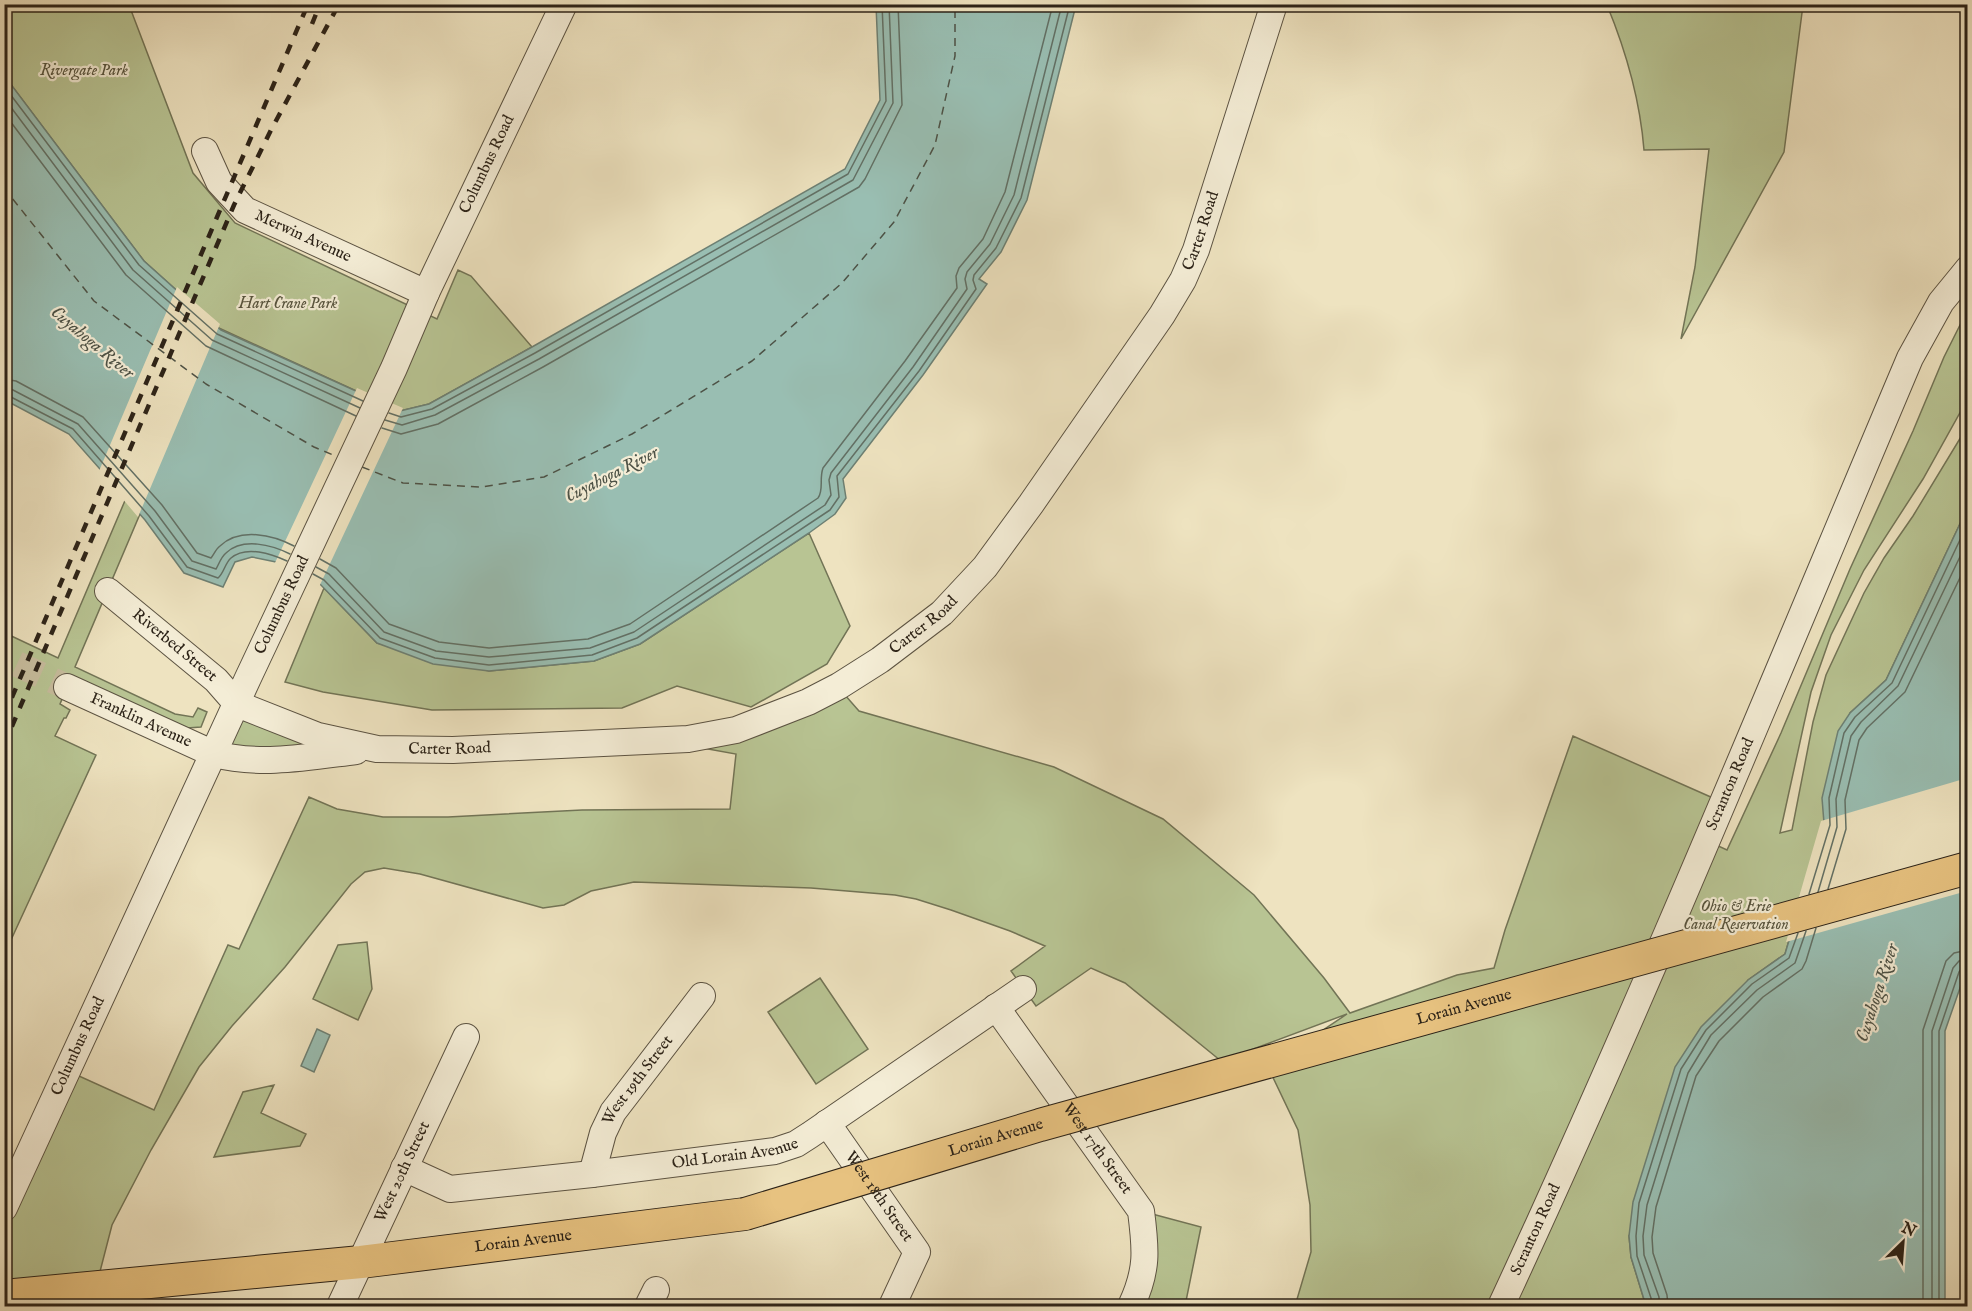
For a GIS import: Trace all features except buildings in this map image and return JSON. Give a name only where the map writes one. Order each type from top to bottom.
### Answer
[{"type":"main road","name":"Lorain Avenue","points":[[16,1295],[361,1262],[745,1214],[1051,1122],[1968,868]]},
{"type":"street","name":"Columbus Road","points":[[4,1208],[394,368],[426,292],[564,4]]},
{"type":"street","name":"Carter Road","points":[[237,704],[318,736],[378,749],[453,750],[688,739],[736,730],[807,702],[839,686],[880,660],[942,613],[985,567],[1010,535],[1162,315],[1183,280],[1196,250],[1274,4]]},
{"type":"street","name":"Merwin Avenue","points":[[205,151],[219,182],[244,210],[426,292]]},
{"type":"street","name":"Scranton Road","points":[[1502,1306],[1545,1214],[1910,358],[1941,302],[1968,269]]},
{"type":"street","name":"Riverbed Street","points":[[108,591],[216,680],[237,704]]},
{"type":"street","name":"Franklin Avenue","points":[[67,687],[213,754],[238,760],[281,760],[378,749]]},
{"type":"street","name":"Old Lorain Avenue","points":[[404,1168],[450,1189],[775,1151],[796,1144],[1023,989]]},
{"type":"street","name":"West 19th Street","points":[[592,1174],[603,1133],[613,1112],[702,996]]},
{"type":"street","name":"West 17th Street","points":[[996,1007],[1141,1211],[1146,1250],[1140,1286],[1131,1306]]},
{"type":"street","name":"West 20th Street","points":[[340,1306],[466,1036]]},
{"type":"street","name":"West 18th Street","points":[[827,1123],[916,1252],[892,1306]]},
{"type":"green space","name":"Rivergate Park","points":[[5,5],[129,5],[193,173],[235,223],[437,319],[458,270],[471,276],[532,347],[429,404],[400,411],[219,328],[75,667],[175,714],[193,717],[198,708],[207,712],[201,727],[187,728],[69,683],[60,704],[70,710],[55,736],[96,755],[5,953],[5,633],[58,658],[204,315],[144,261],[9,82],[5,67]]},
{"type":"green space","points":[[1607,5],[1803,5],[1784,152],[1681,339],[1695,267],[1709,149],[1644,150],[1631,76]]},
{"type":"green space","name":"Ohio & Erie Canal Reservation","points":[[1967,311],[1967,400],[1923,479],[1864,570],[1831,635],[1811,692],[1780,833],[1792,830],[1813,722],[1826,675],[1864,593],[1967,427],[1967,509],[1886,680],[1850,713],[1824,820],[1785,954],[1748,980],[1629,1236],[1631,1257],[1646,1306],[1295,1306],[1311,1252],[1310,1205],[1298,1130],[1268,1067],[1347,1014],[1221,1061],[1125,983],[1091,968],[1036,1006],[1011,971],[1045,946],[1010,931],[916,899],[811,888],[634,882],[591,891],[564,905],[543,908],[420,874],[384,868],[365,872],[351,884],[285,967],[199,1067],[151,1150],[112,1225],[96,1287],[5,1296],[5,1208],[68,1071],[154,1110],[228,945],[239,949],[309,797],[337,809],[383,817],[448,817],[582,810],[730,809],[736,754],[686,745],[845,695],[859,711],[1054,767],[1163,819],[1254,895],[1324,978],[1350,1013],[1457,975],[1494,968],[1505,930],[1573,736],[1722,802],[1705,840],[1727,850],[1781,733],[1850,569],[1944,357]]},
{"type":"green space","points":[[809,533],[850,626],[827,664],[751,707],[677,686],[622,708],[432,710],[323,692],[285,682],[324,588],[377,643],[489,671],[594,661],[640,644]]},
{"type":"green space","points":[[237,704],[371,749],[214,754]]},
{"type":"green space","points":[[367,942],[372,989],[358,1020],[313,999],[338,945]]},
{"type":"green space","points":[[820,978],[868,1049],[816,1084],[768,1012]]},
{"type":"green space","points":[[274,1085],[261,1113],[306,1134],[300,1146],[214,1157],[243,1092]]},
{"type":"green space","points":[[1141,1211],[1201,1227],[1185,1306],[1131,1306]]},
{"type":"water","name":"Cuyahoga River","points":[[876,5],[1076,5],[1027,200],[1001,252],[979,279],[987,284],[923,375],[843,479],[846,498],[835,514],[640,644],[594,661],[489,671],[433,664],[377,643],[320,584],[276,562],[252,557],[235,562],[223,587],[184,573],[145,520],[69,434],[5,400],[4,68],[9,82],[144,261],[221,330],[400,411],[429,404],[845,169],[880,100]]},
{"type":"water","name":"Cuyahoga River","points":[[1967,509],[1968,965],[1945,1031],[1945,1306],[1646,1306],[1631,1257],[1629,1236],[1633,1202],[1675,1067],[1701,1027],[1748,980],[1785,954],[1824,823],[1822,798],[1838,731],[1850,713],[1886,680]]},
{"type":"water","points":[[317,1029],[330,1035],[314,1072],[301,1066]]},
{"type":"pier","points":[[177,287],[220,324],[138,517],[99,471]]},
{"type":"pier","points":[[357,388],[403,408],[319,587],[274,565]]},
{"type":"pier","points":[[1967,778],[1967,891],[1786,942],[1821,821]]},
{"type":"ferry route","points":[[362,467],[403,483],[481,487],[544,477],[632,434],[752,361],[842,283],[894,222],[935,145],[955,56],[955,4]]},
{"type":"ferry route","points":[[4,188],[94,301],[206,384],[314,447],[338,457]]},
{"type":"tunnel","points":[[17,664],[67,687]]},
{"type":"railway","points":[[4,716],[308,4]]},
{"type":"railway","points":[[312,24],[320,4]]},
{"type":"railway","points":[[4,745],[234,205],[271,130],[339,4]]},
{"type":"park label","name":"Hart Crane Park","points":[[288,304]]}]
